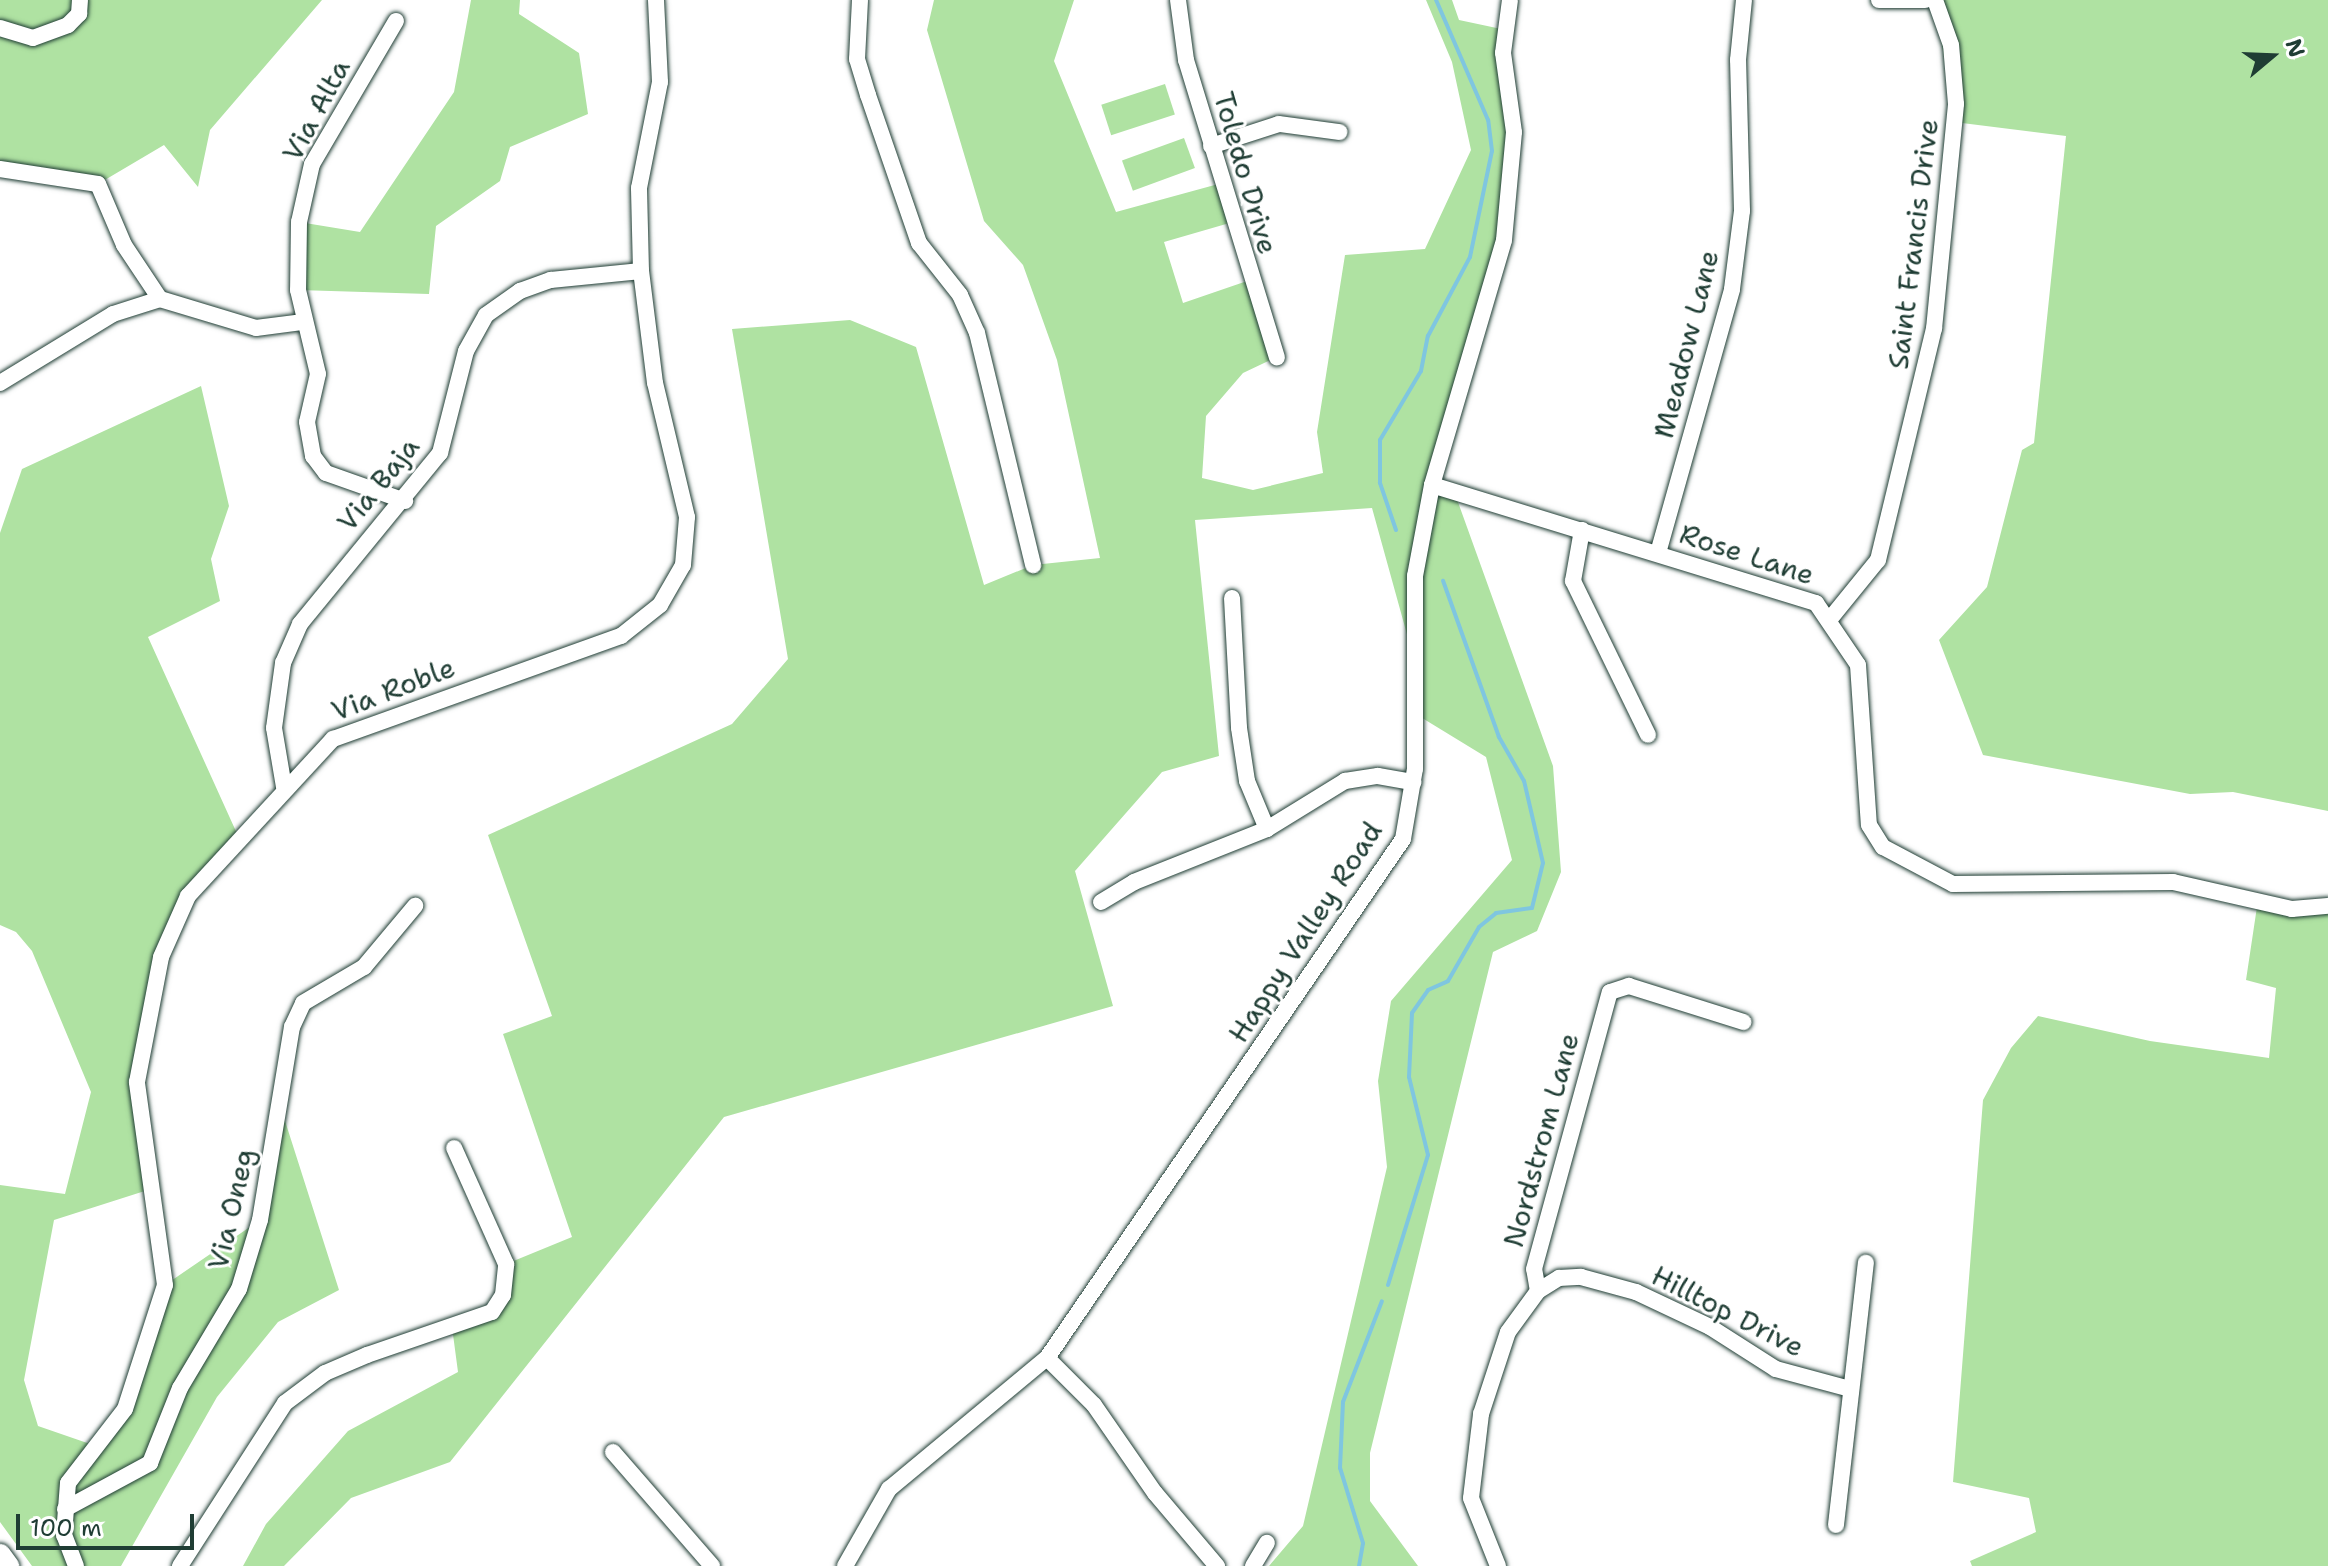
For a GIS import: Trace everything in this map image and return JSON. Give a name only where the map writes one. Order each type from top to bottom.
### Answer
[{"type":"highway","points":[[0,1555],[8,1566]]},
{"type":"street","points":[[0,28],[33,38],[56,30],[79,14],[80,0]]},
{"type":"street","name":"Via Roble","points":[[76,1566],[64,1535],[68,1483],[125,1409],[165,1285],[137,1082],[161,957],[188,896],[317,750],[362,725],[621,636],[670,592],[683,565],[687,517],[655,383],[641,271],[639,188],[660,82],[656,0]]},
{"type":"street","points":[[860,0],[857,59],[868,95],[919,243],[960,295],[977,333],[1033,565]]},
{"type":"street","name":"Toledo Drive","points":[[1178,0],[1186,60],[1277,357]]},
{"type":"street","name":"Happy Valley Road","points":[[845,1566],[889,1489],[1047,1358],[1403,839],[1413,782],[1415,576],[1432,485],[1504,240],[1514,132],[1503,53],[1510,0]]},
{"type":"street","name":"Meadow Lane","points":[[1658,553],[1732,289],[1742,211],[1738,60],[1744,0]]},
{"type":"street","points":[[1879,0],[1925,0]]},
{"type":"street","name":"Saint Francis Drive","points":[[1830,619],[1878,560],[1934,329],[1956,104],[1951,45],[1935,0]]},
{"type":"street","name":"Via Alta","points":[[396,21],[306,183],[299,222],[302,322],[318,374],[307,422],[319,468],[405,501]]},
{"type":"street","points":[[1211,146],[1279,124],[1339,132]]},
{"type":"street","points":[[0,169],[98,184],[124,245],[160,299]]},
{"type":"street","name":"Via Baja","points":[[284,787],[274,728],[283,663],[300,624],[405,501],[440,453],[466,351],[486,315],[520,291],[551,280],[641,271]]},
{"type":"street","points":[[0,383],[113,314],[160,299],[256,328],[302,322]]},
{"type":"street","name":"Rose Lane","points":[[1432,485],[1797,594],[1830,619],[1858,665],[1869,825],[1883,847],[1953,884],[2173,882],[2292,909],[2328,906]]},
{"type":"street","points":[[1582,530],[1573,581],[1648,735]]},
{"type":"street","points":[[1232,598],[1241,741],[1247,781],[1267,829]]},
{"type":"street","points":[[1101,902],[1134,882],[1267,829],[1345,781],[1378,776],[1413,782]]},
{"type":"street","name":"Via Oneg","points":[[65,1509],[150,1463],[180,1388],[239,1289],[260,1220],[292,1027],[303,1003],[364,967],[415,906]]},
{"type":"street","name":"Nordstrom Lane","points":[[1498,1566],[1471,1498],[1473,1460],[1508,1332],[1538,1291],[1534,1269],[1610,992],[1629,986],[1743,1022]]},
{"type":"street","points":[[180,1566],[285,1403],[325,1373],[367,1355],[492,1312],[503,1295],[506,1264],[454,1148]]},
{"type":"street","points":[[1836,1525],[1866,1263]]},
{"type":"street","name":"Hilltop Drive","points":[[1538,1291],[1559,1278],[1609,1283],[1710,1327],[1776,1369],[1850,1389]]},
{"type":"street","points":[[1047,1358],[1094,1405],[1155,1493],[1217,1566]]},
{"type":"street","points":[[613,1452],[712,1566]]},
{"type":"street","points":[[1253,1566],[1267,1543]]},
{"type":"green space","points":[[0,0],[322,0],[210,130],[198,187],[164,145],[98,184],[0,169]]},
{"type":"green space","points":[[471,0],[520,0],[519,14],[579,53],[588,114],[510,147],[500,181],[436,226],[429,294],[298,290],[299,222],[360,232],[454,92]]},
{"type":"green space","points":[[934,0],[1074,0],[1054,61],[1116,212],[1222,183],[1233,222],[1164,242],[1183,303],[1250,280],[1277,357],[1243,373],[1206,416],[1202,478],[1253,490],[1323,473],[1317,432],[1345,255],[1425,249],[1471,150],[1452,62],[1426,0],[1452,0],[1459,20],[1506,30],[1509,196],[1432,484],[1454,491],[1553,766],[1561,872],[1537,931],[1493,952],[1370,1453],[1370,1501],[1418,1566],[1269,1566],[1303,1526],[1387,1167],[1378,1081],[1391,1001],[1512,860],[1486,757],[1414,713],[1411,649],[1372,508],[1195,520],[1219,756],[1162,772],[1075,871],[1113,1006],[724,1117],[450,1462],[351,1498],[284,1566],[243,1566],[266,1524],[348,1431],[458,1372],[452,1327],[492,1312],[506,1264],[572,1237],[503,1034],[552,1016],[488,835],[732,724],[788,659],[732,329],[850,320],[916,347],[984,585],[1033,565],[1100,558],[1057,360],[1023,265],[984,221],[927,30]]},
{"type":"green space","points":[[1935,0],[2328,0],[2328,811],[2233,792],[2190,794],[1983,755],[1939,640],[1987,587],[2022,450],[2034,443],[2066,136],[1954,122]]},
{"type":"green space","points":[[1165,84],[1175,114],[1111,135],[1101,105]]},
{"type":"green space","points":[[1184,138],[1195,168],[1133,191],[1122,161]]},
{"type":"green space","points":[[201,386],[229,506],[211,559],[220,601],[148,637],[239,838],[188,896],[161,957],[137,1082],[151,1189],[54,1220],[24,1380],[38,1426],[93,1445],[125,1409],[165,1285],[260,1220],[279,1102],[339,1290],[278,1322],[217,1397],[121,1566],[32,1566],[0,1522],[0,1185],[65,1194],[91,1092],[32,951],[16,932],[0,925],[0,533],[22,469]]},
{"type":"green space","points":[[2258,900],[2328,912],[2328,1566],[1972,1566],[1970,1561],[2036,1532],[2029,1498],[1953,1482],[1983,1100],[2011,1048],[2038,1016],[2150,1041],[2269,1058],[2276,988],[2246,980]]},
{"type":"waterway","points":[[1396,530],[1380,483],[1380,440],[1421,371],[1428,336],[1470,257],[1492,151],[1488,120],[1436,0]]},
{"type":"waterway","points":[[1388,1285],[1428,1155],[1409,1077],[1412,1013],[1428,990],[1448,981],[1479,927],[1496,913],[1532,908],[1543,863],[1524,781],[1499,737],[1443,581]]},
{"type":"waterway","points":[[1359,1566],[1363,1543],[1340,1468],[1343,1402],[1382,1301]]}]
